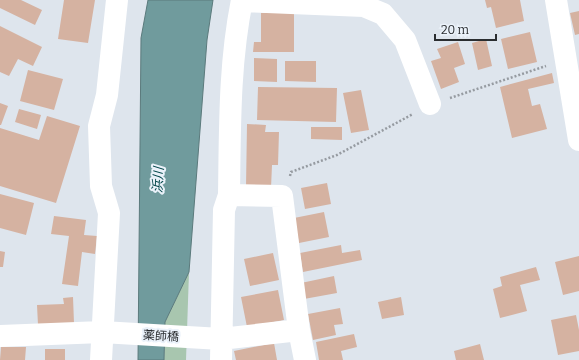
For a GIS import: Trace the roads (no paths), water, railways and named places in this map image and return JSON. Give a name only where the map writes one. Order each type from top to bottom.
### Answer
[{"type":"street","points":[[100,360],[109,213],[101,186],[99,126],[107,96],[118,0]]},
{"type":"street","points":[[221,349],[224,210],[229,195],[231,84],[236,29],[242,0],[364,6],[383,14],[405,40],[430,104]]},
{"type":"street","points":[[556,0],[579,140]]},
{"type":"street","points":[[229,195],[282,196],[299,330],[305,360]]},
{"type":"street","name":"薬師橋","points":[[0,336],[102,332],[221,349],[299,330]]},
{"type":"water","name":"浜川","points":[[148,0],[213,0],[207,40],[189,272],[165,322],[164,360],[138,360],[141,38]]}]
